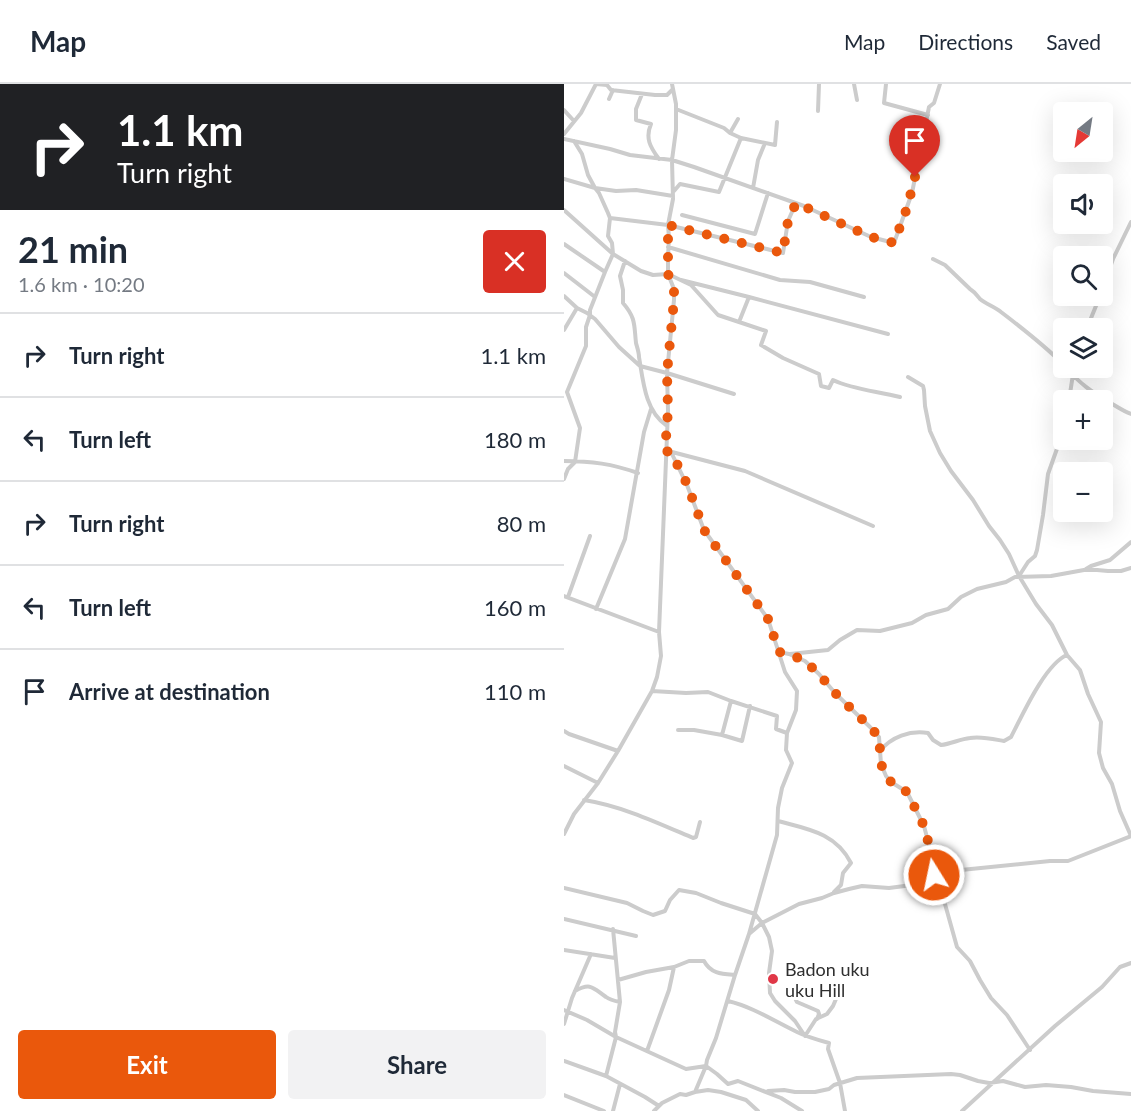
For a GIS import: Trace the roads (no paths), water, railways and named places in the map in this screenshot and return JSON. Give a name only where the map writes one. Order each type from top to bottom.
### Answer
[{"type":"street","points":[[672,87],[667,94],[642,94],[613,90],[607,85],[596,84],[581,113],[564,137],[630,155],[672,160],[796,203],[871,237],[894,243],[912,193],[929,107],[934,103],[940,84]]},
{"type":"street","points":[[818,111],[819,84]]},
{"type":"street","points":[[855,84],[857,100]]},
{"type":"street","points":[[886,84],[884,103],[928,116]]},
{"type":"street","points":[[564,834],[566,825],[598,783],[652,691],[661,656],[659,632],[668,411],[667,373],[674,300],[674,289],[668,274],[668,225],[673,194],[672,160],[676,130],[676,109],[672,87]]},
{"type":"street","points":[[609,99],[613,90]]},
{"type":"street","points":[[642,94],[636,109],[636,120],[651,124],[647,138],[659,159]]},
{"type":"street","points":[[676,109],[724,128],[741,138],[775,145],[777,122]]},
{"type":"street","points":[[564,110],[574,121]]},
{"type":"street","points":[[730,133],[738,118]]},
{"type":"street","points":[[673,194],[680,184],[718,192],[741,138]]},
{"type":"street","points":[[564,479],[575,461],[580,428],[567,392],[586,346],[586,327],[590,310],[613,254],[612,243],[608,236],[610,218],[588,175],[582,154],[573,140]]},
{"type":"street","points":[[753,188],[758,160],[765,143]]},
{"type":"street","points":[[564,179],[616,191],[636,190],[673,194]]},
{"type":"street","points":[[682,215],[755,234],[768,193]]},
{"type":"street","points":[[610,218],[668,225],[783,253],[788,221],[796,203]]},
{"type":"street","points":[[564,210],[613,254],[641,271],[653,275],[668,274],[681,280],[691,285],[718,315],[766,331],[761,345],[819,374],[821,386],[829,388],[833,380],[848,387],[900,397]]},
{"type":"street","points":[[564,221],[568,214]]},
{"type":"street","points":[[1113,259],[1131,222]]},
{"type":"street","points":[[564,244],[605,272]]},
{"type":"street","points":[[668,247],[780,280],[810,282],[864,297]]},
{"type":"street","points":[[933,259],[945,265],[980,298],[1003,313],[1053,355]]},
{"type":"street","points":[[625,261],[620,276],[624,290],[623,303],[631,311],[635,322],[640,366],[651,409],[666,425]]},
{"type":"street","points":[[564,273],[595,297]]},
{"type":"street","points":[[681,280],[888,334]]},
{"type":"street","points":[[564,296],[577,308],[590,315],[640,366],[734,394]]},
{"type":"street","points":[[740,322],[748,297]]},
{"type":"street","points":[[564,330],[577,308]]},
{"type":"street","points":[[749,934],[762,922],[799,904],[834,893],[862,886],[889,888],[920,884],[934,875],[990,866],[1068,861],[1131,836],[1112,784],[1103,768],[1099,753],[1101,722],[1080,670],[1067,655],[1052,625],[1036,604],[1000,540],[940,453],[930,431],[924,406],[923,386],[908,377]]},
{"type":"street","points":[[1075,378],[1093,394],[1131,414]]},
{"type":"street","points":[[596,609],[625,539],[644,432],[651,409]]},
{"type":"street","points":[[1019,576],[1037,550],[1048,474],[1057,450]]},
{"type":"street","points":[[665,451],[745,471],[873,526]]},
{"type":"street","points":[[671,452],[687,484],[704,530],[768,619],[785,672],[796,691],[796,710],[787,733],[786,750],[792,763],[782,788],[778,808],[777,835],[728,1000],[695,1092]]},
{"type":"street","points":[[564,461],[592,461],[616,465],[638,473]]},
{"type":"street","points":[[590,536],[566,596],[659,632]]},
{"type":"street","points":[[1084,570],[1110,560],[1131,542]]},
{"type":"street","points":[[789,654],[828,650],[856,630],[879,631],[912,623],[926,615],[948,609],[961,597],[977,589],[1006,582],[1019,576],[1052,576],[1084,570],[1108,572],[1131,568]]},
{"type":"street","points":[[779,652],[805,661],[879,737],[881,764],[886,776],[907,792],[924,826],[929,845],[929,860],[957,946],[970,961],[991,998],[1007,1015],[1030,1050]]},
{"type":"street","points":[[880,751],[885,744],[898,737],[919,732],[928,734],[941,745],[970,738],[1004,741],[1011,737],[1042,680],[1061,658],[1067,655]]},
{"type":"street","points":[[652,691],[708,692],[731,702],[777,716],[776,729],[787,733]]},
{"type":"street","points":[[722,735],[731,702]]},
{"type":"street","points":[[678,730],[694,730],[742,741],[750,706]]},
{"type":"street","points":[[564,731],[618,751]]},
{"type":"street","points":[[564,766],[598,783]]},
{"type":"street","points":[[584,801],[603,803],[693,838],[696,837],[700,822]]},
{"type":"street","points":[[778,821],[814,831],[834,840],[846,852],[851,863],[843,873],[841,885],[834,893]]},
{"type":"street","points":[[564,888],[627,903],[653,915],[665,911],[670,900],[679,890],[696,893],[755,914],[762,922],[769,937],[772,951],[769,973],[770,993],[805,1036]]},
{"type":"street","points":[[564,919],[636,936]]},
{"type":"street","points":[[606,1076],[616,1037],[620,1002],[613,929]]},
{"type":"street","points":[[564,950],[615,958]]},
{"type":"street","points":[[564,1024],[566,1010],[591,954]]},
{"type":"street","points":[[618,980],[674,967],[689,961],[704,961],[717,973],[735,975]]},
{"type":"street","points":[[962,1111],[1055,1026],[1102,987],[1120,967],[1131,963]]},
{"type":"street","points":[[647,1051],[669,990],[674,967]]},
{"type":"street","points":[[575,991],[582,987],[595,988],[606,997],[620,1002]]},
{"type":"street","points":[[796,989],[797,1002],[818,1011],[819,1014],[805,1036]]},
{"type":"street","points":[[816,1019],[827,1014],[839,992]]},
{"type":"street","points":[[728,1000],[805,1036],[829,1043],[830,1056],[840,1083],[845,1111]]},
{"type":"street","points":[[566,1010],[616,1037],[686,1069],[706,1066],[728,1084],[738,1082],[764,1091],[782,1098],[802,1111]]},
{"type":"street","points":[[564,1061],[606,1076],[659,1106]]},
{"type":"street","points":[[764,1091],[815,1092],[857,1078],[951,1074],[989,1083],[1003,1081],[1025,1087],[1046,1085],[1131,1094]]},
{"type":"street","points":[[613,1111],[620,1084]]},
{"type":"street","points":[[654,1111],[662,1103],[680,1094],[686,1095],[708,1090],[746,1100],[758,1111]]},
{"type":"street","points":[[564,1095],[604,1111]]},
{"type":"place","name":"Badon uku uku Hill","points":[[773,979]]}]
